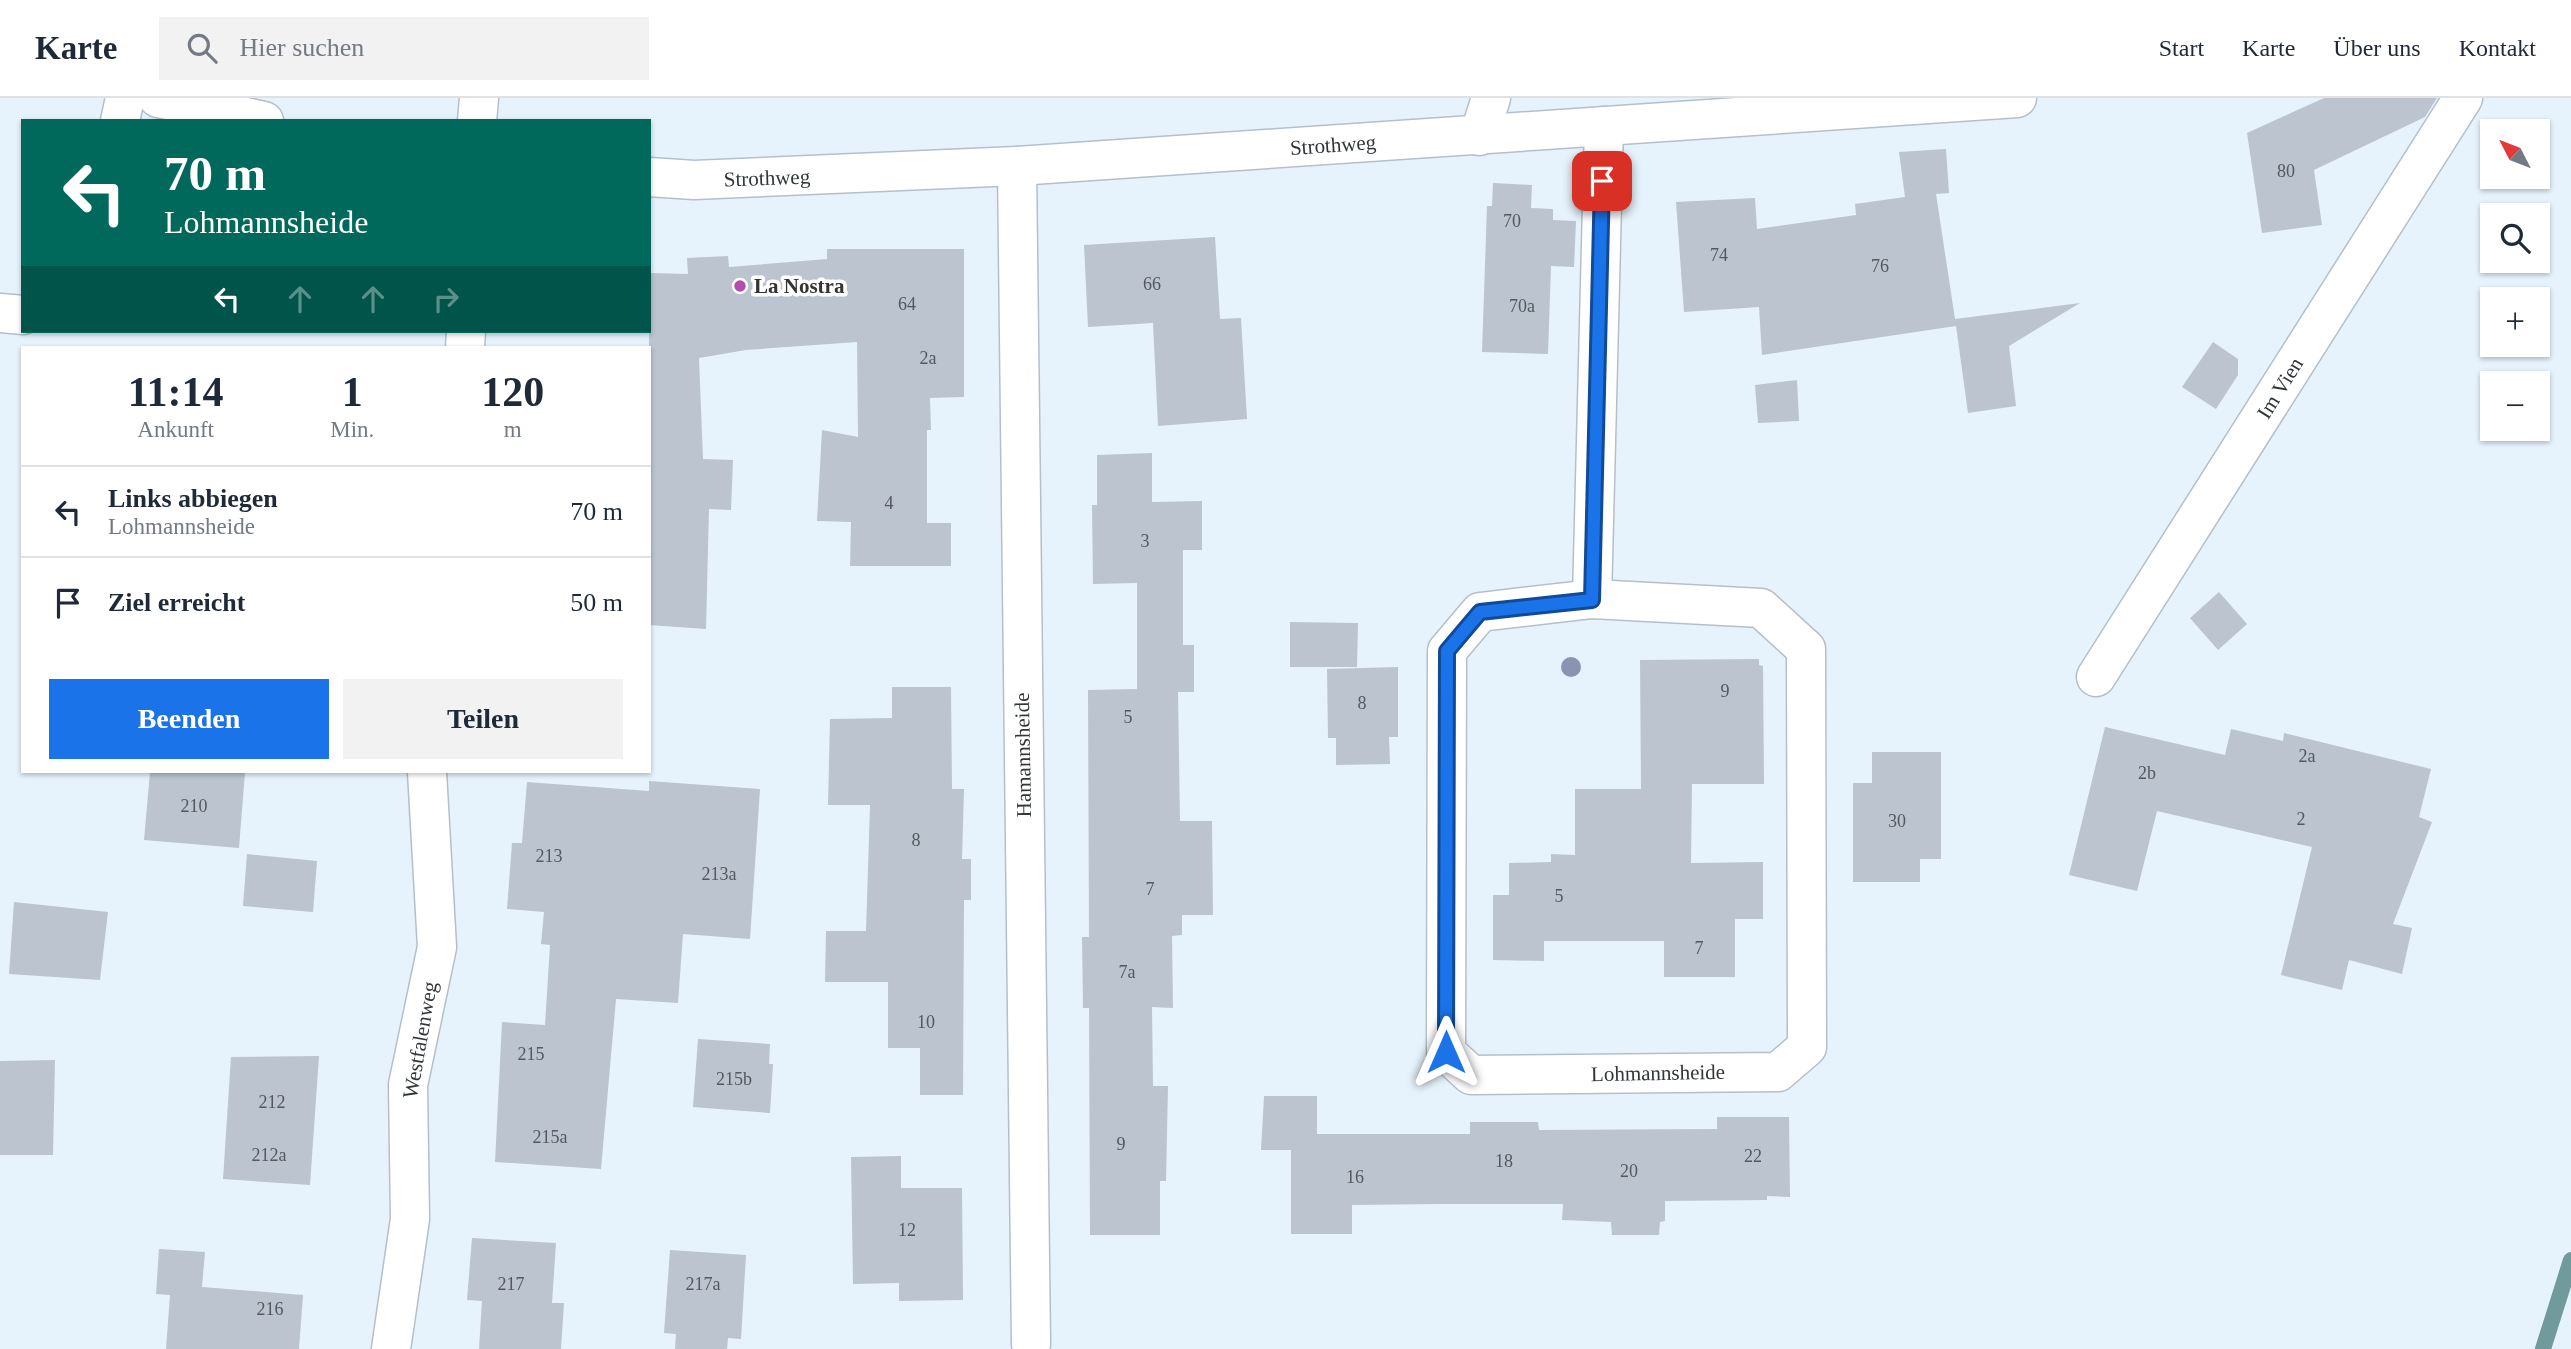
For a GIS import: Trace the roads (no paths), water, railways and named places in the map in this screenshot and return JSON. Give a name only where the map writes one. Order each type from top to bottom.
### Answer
[{"type":"street","points":[[120,119],[125,98]]},
{"type":"street","points":[[158,98],[255,119]]},
{"type":"street","points":[[477,119],[479,98]]},
{"type":"street","points":[[1479,136],[1491,98]]},
{"type":"street","name":"Strothweg","points":[[651,177],[694,180],[761,178],[1017,166],[2017,98]]},
{"type":"street","name":"Im Vien","points":[[2096,677],[2463,98]]},
{"type":"street","points":[[1592,600],[1604,125]]},
{"type":"street","name":"Hamannsheide","points":[[1017,166],[1031,1344]]},
{"type":"street","points":[[0,313],[21,315]]},
{"type":"street","name":"Lohmannsheide","points":[[1592,600],[1762,608],[1806,649],[1807,1047],[1778,1072],[1471,1075],[1446,1052],[1447,651],[1480,612],[1592,600]]},
{"type":"street","name":"Westfalenweg","points":[[391,1349],[410,1219],[408,1085],[437,947],[427,773]]},
{"type":"waterway","points":[[2543,1349],[2571,1260]]},
{"type":"place","name":"La Nostra","points":[[740,286]]}]
